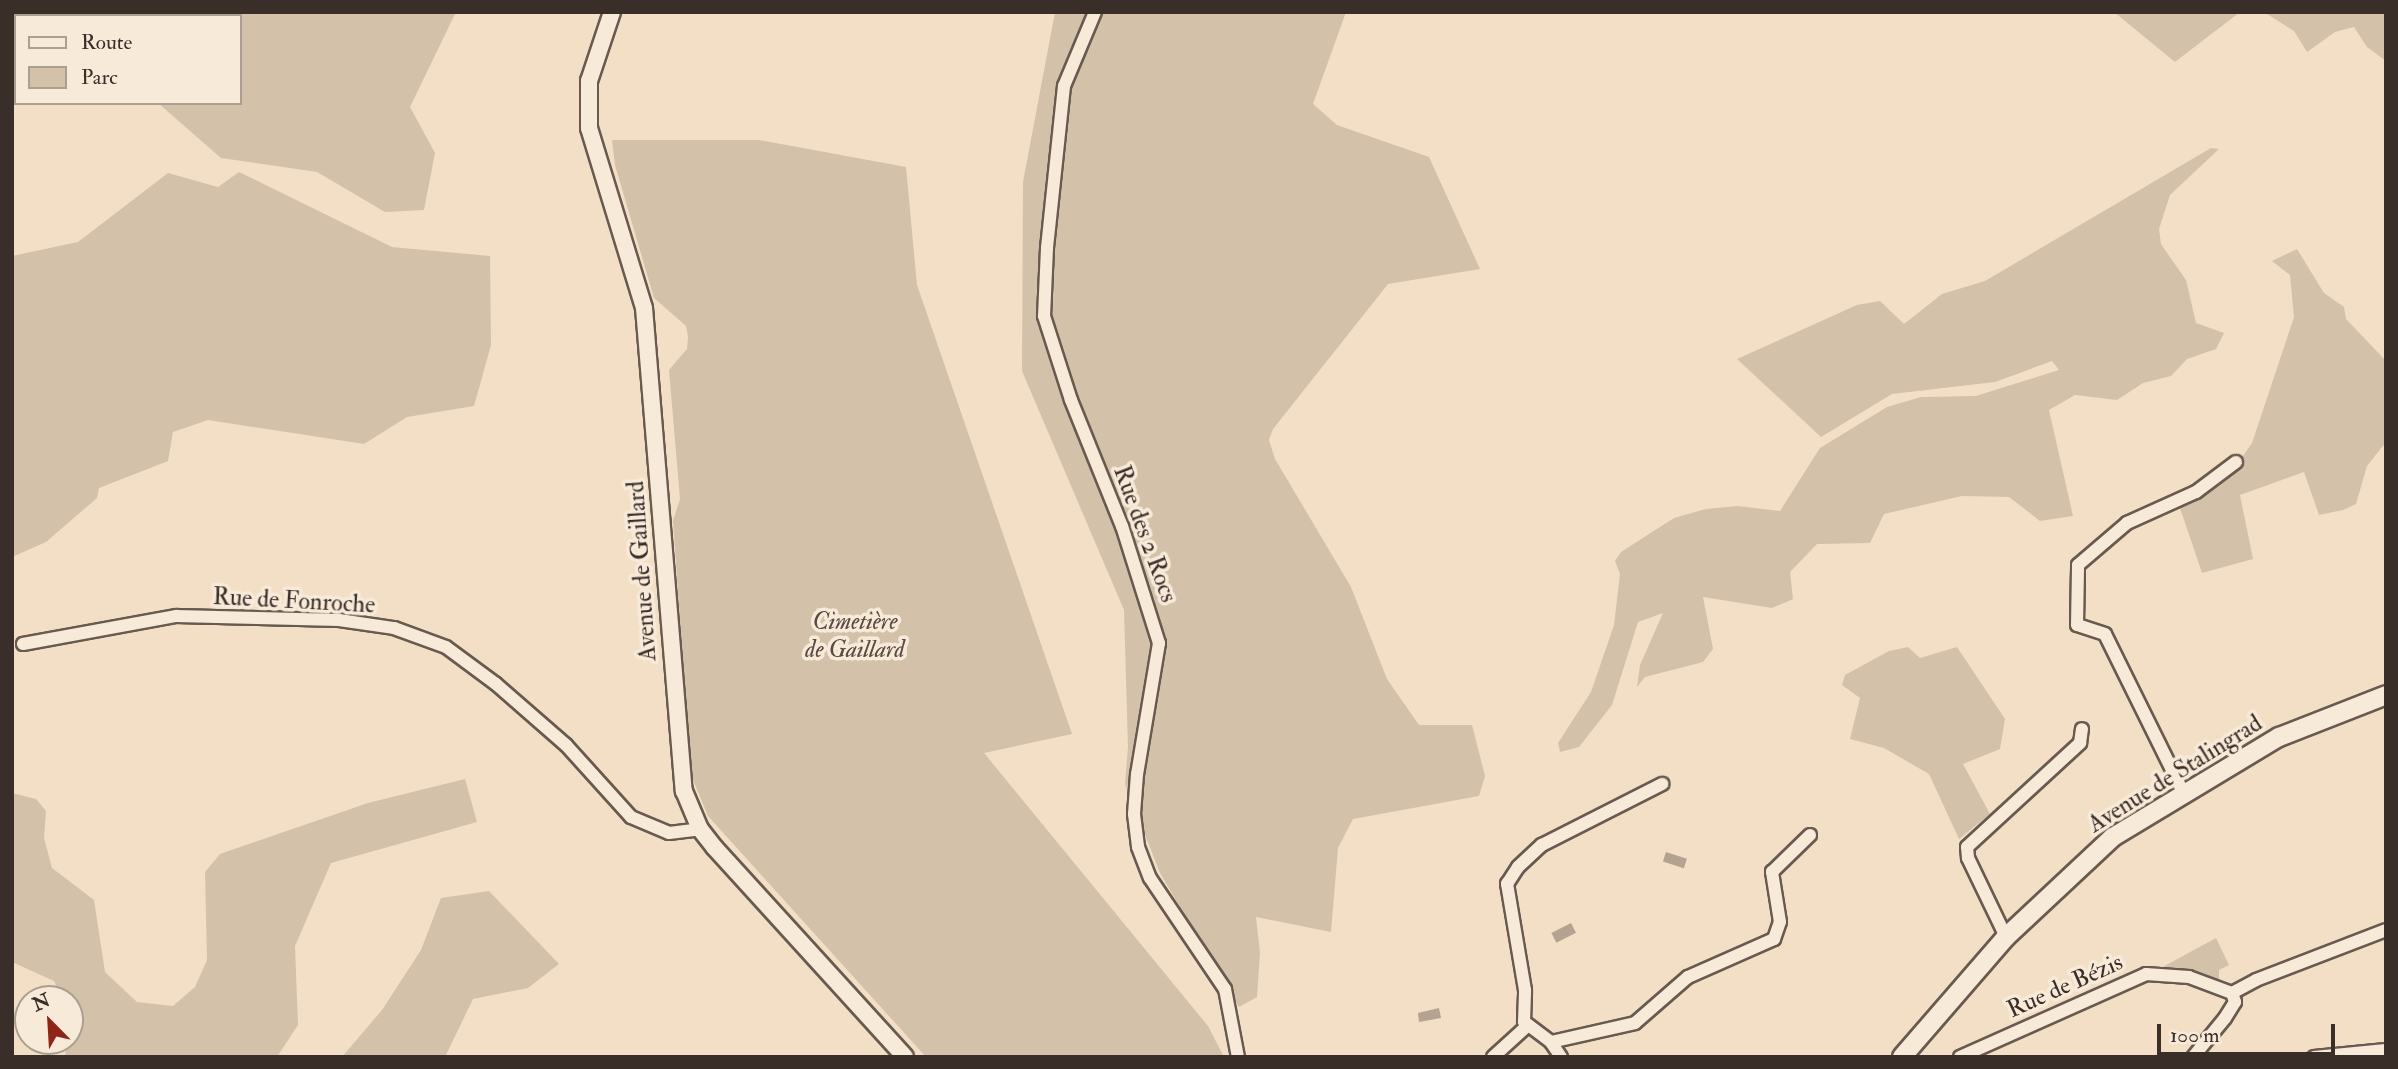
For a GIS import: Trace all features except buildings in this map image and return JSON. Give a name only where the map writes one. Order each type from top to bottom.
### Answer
[{"type":"main road","name":"Avenue de Stalingrad","points":[[1908,1055],[2006,937],[2113,837],[2183,792],[2279,737],[2386,695]]},
{"type":"street","name":"Avenue de Gaillard","points":[[612,12],[589,81],[589,128],[644,309],[677,752],[684,791],[700,829],[905,1057]]},
{"type":"street","name":"Rue des 2 Rocs","points":[[1095,12],[1064,86],[1047,248],[1045,316],[1071,400],[1122,526],[1159,643],[1134,803],[1139,847],[1150,878],[1225,989],[1238,1057]]},
{"type":"street","points":[[2183,792],[2105,634],[2077,625],[2078,565],[2127,523],[2196,492],[2236,462]]},
{"type":"street","name":"Rue de Fonroche","points":[[23,644],[176,615],[339,620],[394,628],[446,647],[496,684],[566,745],[631,817],[669,833],[700,829]]},
{"type":"street","points":[[2006,937],[1968,858],[1967,847],[2080,743],[2082,729]]},
{"type":"street","points":[[1527,1027],[1525,990],[1507,884],[1518,867],[1542,845],[1662,784]]},
{"type":"street","points":[[1551,1042],[1635,1023],[1688,977],[1774,939],[1780,922],[1772,872],[1810,835]]},
{"type":"street","points":[[2193,1057],[2206,1051],[2235,1002],[2232,993],[2386,930]]},
{"type":"street","name":"Rue de Bézis","points":[[1959,1057],[2146,974],[2189,977],[2232,993]]},
{"type":"street","points":[[1527,1027],[1551,1042],[1561,1057]]},
{"type":"street","points":[[1493,1057],[1527,1027]]},
{"type":"street","points":[[2315,1057],[2386,1050]]},
{"type":"green space","points":[[456,12],[410,107],[435,153],[424,210],[385,212],[317,172],[221,158],[160,105],[242,105],[242,14],[200,14]]},
{"type":"green space","points":[[1055,12],[1346,12],[1313,104],[1337,125],[1429,157],[1480,269],[1388,284],[1273,429],[1269,440],[1275,459],[1351,587],[1387,679],[1419,725],[1472,725],[1485,776],[1479,796],[1353,819],[1338,848],[1331,932],[1256,917],[1260,953],[1257,997],[1239,1007],[1160,873],[1125,784],[1128,747],[1124,610],[1022,371],[1023,182]]},
{"type":"green space","points":[[2114,12],[2240,12],[2175,62]]},
{"type":"green space","points":[[2264,12],[2386,12],[2386,61],[2367,47],[2354,27],[2335,32],[2307,52],[2294,31]]},
{"type":"green space","name":"Cimetière de Gaillard","points":[[612,140],[759,140],[906,167],[917,285],[1072,734],[984,753],[1208,1026],[1224,1057],[926,1057],[708,816],[691,775],[673,521],[680,499],[669,370],[687,349],[688,337],[686,326],[654,298],[615,165]]},
{"type":"green space","points":[[2211,148],[2219,149],[2170,195],[2159,229],[2161,244],[2186,280],[2196,323],[2224,333],[2216,349],[2187,359],[2171,376],[2143,383],[2117,400],[2075,395],[2049,410],[2073,516],[2040,521],[2009,497],[1962,496],[1884,514],[1870,543],[1817,544],[1790,572],[1793,599],[1772,608],[1703,597],[1713,649],[1703,662],[1645,677],[1637,687],[1640,665],[1663,613],[1638,622],[1612,705],[1579,747],[1560,752],[1558,743],[1591,692],[1614,625],[1620,574],[1615,561],[1621,552],[1674,518],[1706,509],[1738,506],[1780,511],[1820,448],[1887,407],[1921,397],[1976,396],[2059,370],[2052,361],[1995,382],[1892,394],[1821,437],[1737,359],[1857,305],[1880,301],[1904,324],[1942,294],[1985,281]]},
{"type":"green space","points":[[239,172],[392,247],[490,256],[491,345],[474,406],[407,417],[364,444],[208,420],[173,432],[168,461],[99,488],[97,498],[46,542],[12,557],[12,256],[78,242],[168,173],[218,187]]},
{"type":"green space","points":[[2297,249],[2324,293],[2344,307],[2346,319],[2386,361],[2386,442],[2367,466],[2356,504],[2343,510],[2319,515],[2304,472],[2240,495],[2253,559],[2202,573],[2178,502],[2238,471],[2238,463],[2252,443],[2294,317],[2290,275],[2272,261]]},
{"type":"green space","points":[[1908,647],[1920,658],[1957,647],[2005,719],[2000,749],[1963,764],[1990,814],[1959,839],[1929,774],[1884,748],[1850,739],[1860,698],[1842,685],[1845,675],[1889,651]]},
{"type":"green space","points":[[465,779],[477,822],[331,863],[295,946],[298,1025],[277,1057],[65,1057],[84,1055],[84,985],[56,985],[54,981],[12,962],[12,793],[36,799],[46,811],[44,838],[52,868],[94,900],[105,972],[137,1002],[173,1006],[195,987],[207,960],[205,872],[220,854],[368,803]]},
{"type":"green space","points":[[489,891],[559,964],[528,988],[473,999],[445,1057],[342,1057],[382,1010],[421,950],[441,898]]},
{"type":"green space","points":[[2216,938],[2229,965],[2219,970],[2219,981],[2161,968]]},
{"type":"shaded area","points":[[1666,852],[1687,859],[1684,868],[1663,862]]},
{"type":"shaded area","points":[[1571,923],[1576,933],[1556,943],[1551,933]]},
{"type":"shaded area","points":[[1439,1008],[1441,1018],[1419,1022],[1418,1013]]}]
